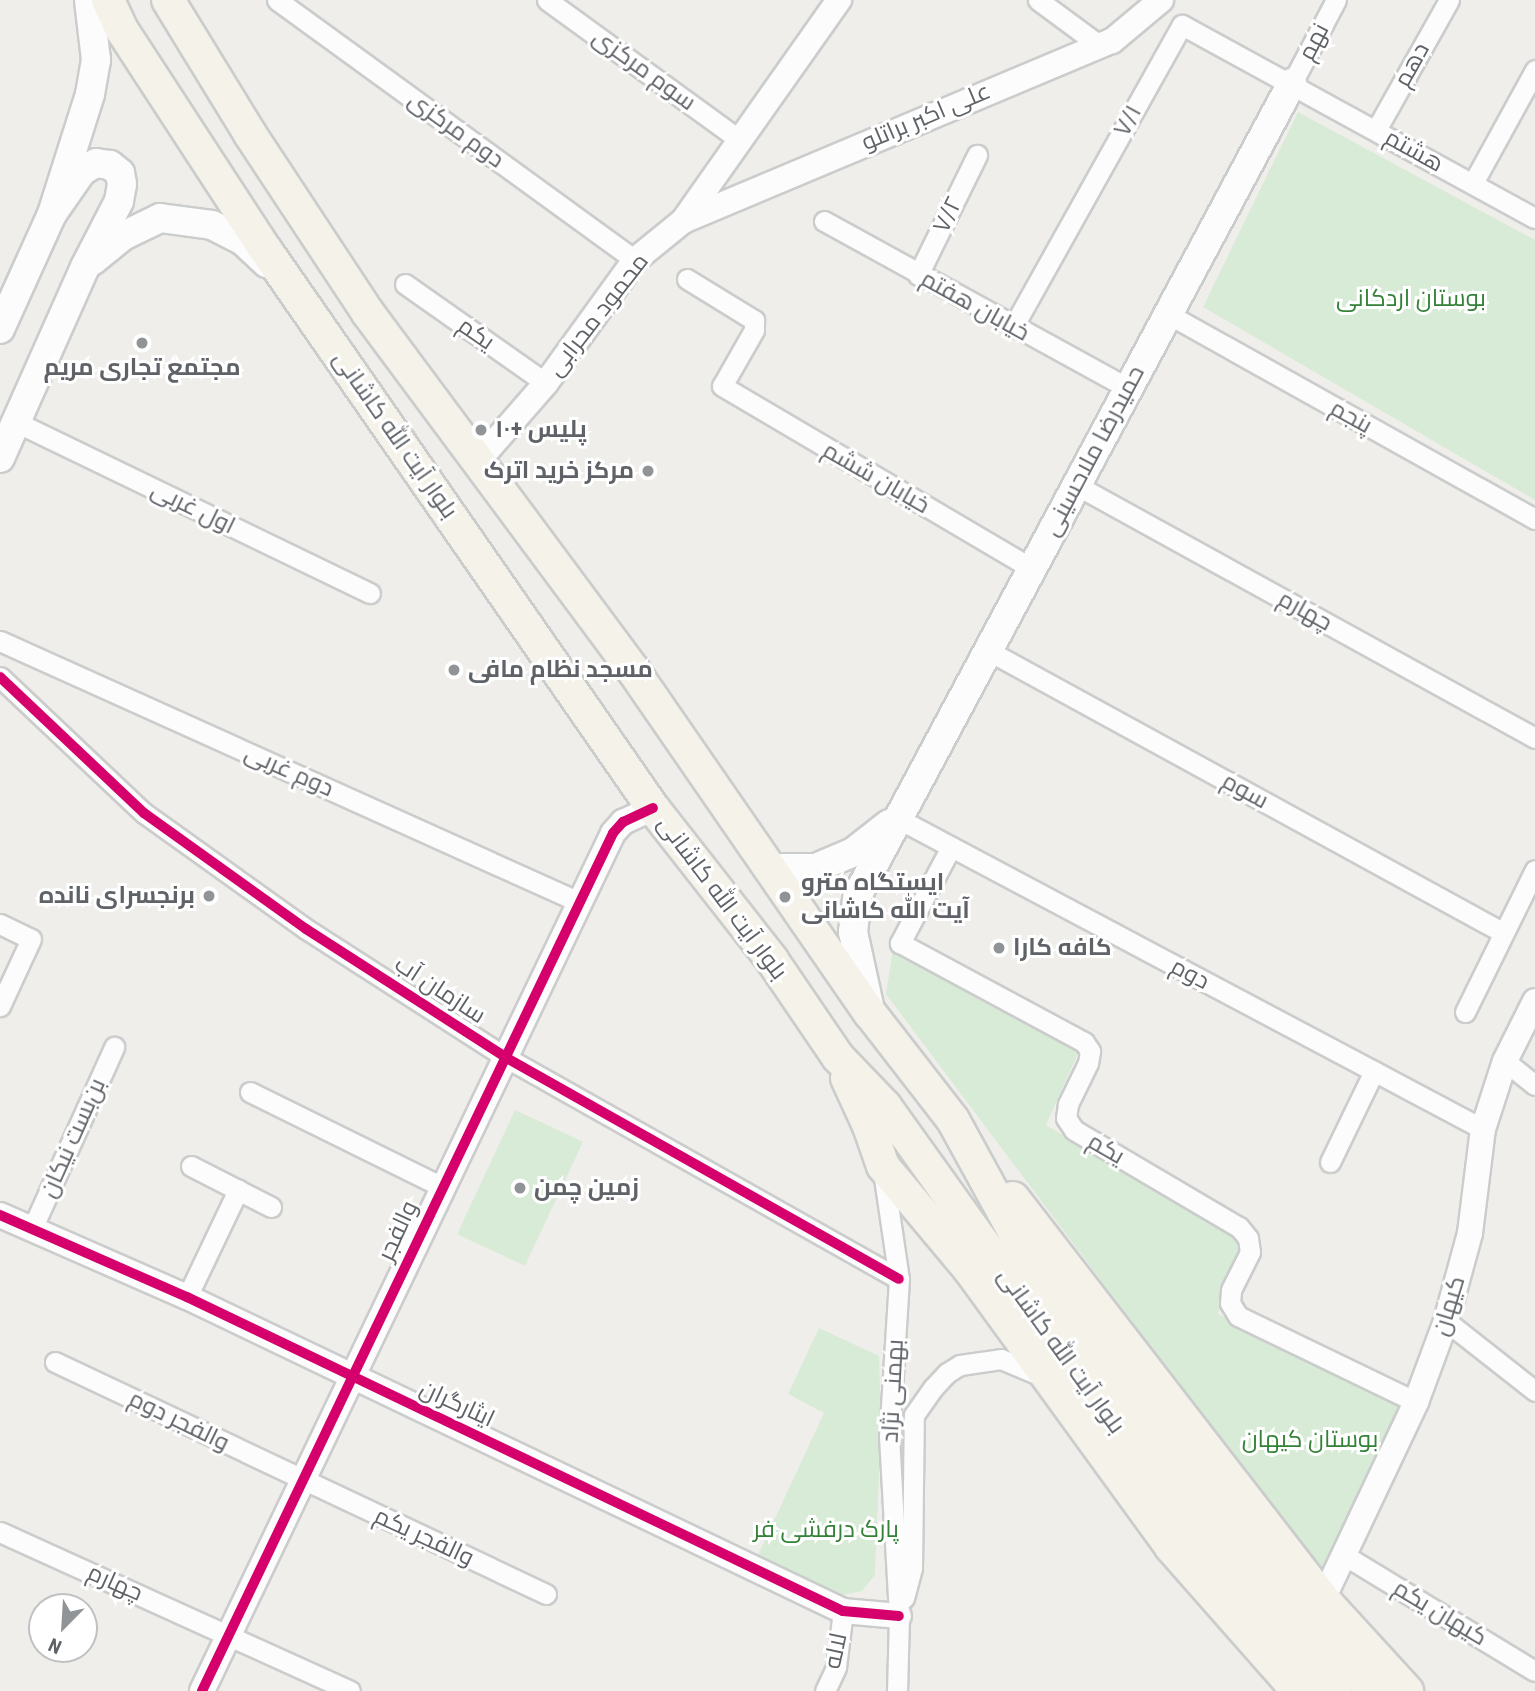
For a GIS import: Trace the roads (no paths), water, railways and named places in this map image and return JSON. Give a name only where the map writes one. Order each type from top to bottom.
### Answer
[{"type":"main road","points":[[0,329],[52,214],[90,94],[96,60],[89,0]]},
{"type":"main road","name":"بلوار آیت الله کاشانی","points":[[108,0],[122,30],[191,138],[653,808],[772,960],[838,1057],[885,1106],[1083,1383],[1197,1532],[1336,1691]]},
{"type":"main road","name":"بلوار آیت الله کاشانی","points":[[168,0],[250,134],[369,313],[479,460],[772,868],[870,1013],[953,1121],[1022,1246],[1088,1341],[1208,1502],[1374,1691]]},
{"type":"main road","name":"حمیدرضا ملاحسینی","points":[[870,1013],[853,932],[859,894],[897,818],[1292,83]]},
{"type":"main road","points":[[0,458],[85,267],[118,201],[122,184],[120,173],[110,165],[96,163],[82,171],[52,214]]},
{"type":"main road","points":[[85,267],[106,247],[137,228],[160,219],[212,225],[242,240],[272,268],[317,324]]},
{"type":"main road","points":[[772,868],[817,869],[852,853],[897,818]]},
{"type":"main road","points":[[838,1057],[869,1126],[883,1166],[970,1270],[1045,1377],[1171,1547],[1298,1691]]},
{"type":"main road","points":[[953,1121],[1323,1599],[1408,1691]]},
{"type":"street","name":"دوم مرکزی","points":[[276,0],[635,260]]},
{"type":"street","name":"سوم مرکزی","points":[[547,0],[740,140]]},
{"type":"street","points":[[1038,0],[1099,46]]},
{"type":"street","name":"علی اکبر براتلو","points":[[683,221],[1112,41],[1161,0]]},
{"type":"street","name":"نهم","points":[[1292,83],[1336,0]]},
{"type":"street","name":"دهم","points":[[1376,130],[1449,0]]},
{"type":"street","name":"محمود محرابی","points":[[479,460],[546,383],[635,260],[683,221],[830,3]]},
{"type":"street","name":"۷/۱","points":[[1013,327],[1182,25],[1292,83]]},
{"type":"street","points":[[1473,183],[1535,70]]},
{"type":"street","name":"هشتم","points":[[1292,83],[1535,218]]},
{"type":"street","name":"۷/۲","points":[[918,275],[977,155]]},
{"type":"street","name":"خیابان هفتم","points":[[824,221],[1128,388]]},
{"type":"street","name":"خیابان ششم","points":[[687,279],[754,320],[754,330],[722,386],[1031,568]]},
{"type":"street","name":"یکم","points":[[405,284],[546,383]]},
{"type":"street","name":"پنجم","points":[[1168,314],[1535,519]]},
{"type":"street","name":"اول غربی","points":[[16,422],[370,593]]},
{"type":"street","name":"چهارم","points":[[1076,485],[1535,738]]},
{"type":"street","name":"دوم غربی","points":[[0,642],[579,902]]},
{"type":"street","name":"سوم","points":[[987,650],[1502,932]]},
{"type":"street","name":"سازمان آب","points":[[0,677],[144,813],[306,929],[505,1057],[899,1279]]},
{"type":"street","name":"والفجر","points":[[202,1691],[613,833],[623,822],[653,808]]},
{"type":"street","name":"دوم","points":[[897,818],[1483,1129]]},
{"type":"street","name":"یکم","points":[[951,847],[900,943],[1084,1042],[1090,1051],[1088,1063],[1068,1104],[1066,1118],[1074,1130],[1239,1227],[1248,1238],[1250,1252],[1231,1290],[1230,1303],[1238,1316],[1416,1402]]},
{"type":"street","points":[[1465,1012],[1502,932],[1535,870]]},
{"type":"street","points":[[0,924],[31,939],[0,1006]]},
{"type":"street","name":"کیهان","points":[[1323,1599],[1416,1402],[1447,1321],[1470,1233],[1483,1129],[1505,1061],[1535,1001]]},
{"type":"street","name":"بن‌بست نیکان","points":[[32,1229],[114,1047]]},
{"type":"street","points":[[1505,1061],[1535,1085]]},
{"type":"street","points":[[1330,1162],[1374,1072]]},
{"type":"street","points":[[250,1092],[442,1187]]},
{"type":"street","points":[[191,1166],[271,1207]]},
{"type":"street","name":"بهمنی نژاد","points":[[883,1166],[899,1279],[889,1436],[899,1616],[897,1691]]},
{"type":"street","points":[[187,1297],[238,1190]]},
{"type":"street","name":"ایثارگران","points":[[0,1215],[187,1297],[843,1611],[899,1616]]},
{"type":"street","points":[[1447,1321],[1535,1391]]},
{"type":"street","name":"بهمنی نژاد","points":[[899,1616],[912,1568],[914,1415],[947,1373],[961,1365],[1001,1359],[1045,1377]]},
{"type":"street","name":"والفجر دوم","points":[[55,1362],[303,1481]]},
{"type":"street","name":"والفجر یکم","points":[[303,1481],[546,1594]]},
{"type":"street","name":"چهارم","points":[[0,1532],[230,1634],[350,1691]]},
{"type":"street","name":"کیهان یکم","points":[[1344,1555],[1535,1671]]},
{"type":"street","name":"لاله","points":[[825,1691],[836,1667],[843,1611]]},
{"type":"place","name":"مجتمع تجاری مریم","points":[[142,343]]},
{"type":"place","name":"پلیس +۱۰","points":[[481,430]]},
{"type":"place","name":"مرکز خرید اترک","points":[[648,471]]},
{"type":"place","name":"مسجد نظام مافی","points":[[454,670]]},
{"type":"place","name":"برنجسرای نانده","points":[[209,896]]},
{"type":"place","name":"ایستگاه مترو آیت الله کاشانی","points":[[785,897]]},
{"type":"place","name":"کافه کارا","points":[[999,948]]},
{"type":"place","name":"زمین چمن","points":[[520,1188]]},
{"type":"park label","name":"بوستان اردکانی","points":[[1411,299]]},
{"type":"park label","name":"بوستان کیهان","points":[[1310,1440]]},
{"type":"park label","name":"پارک درفشی فر","points":[[826,1530]]}]
